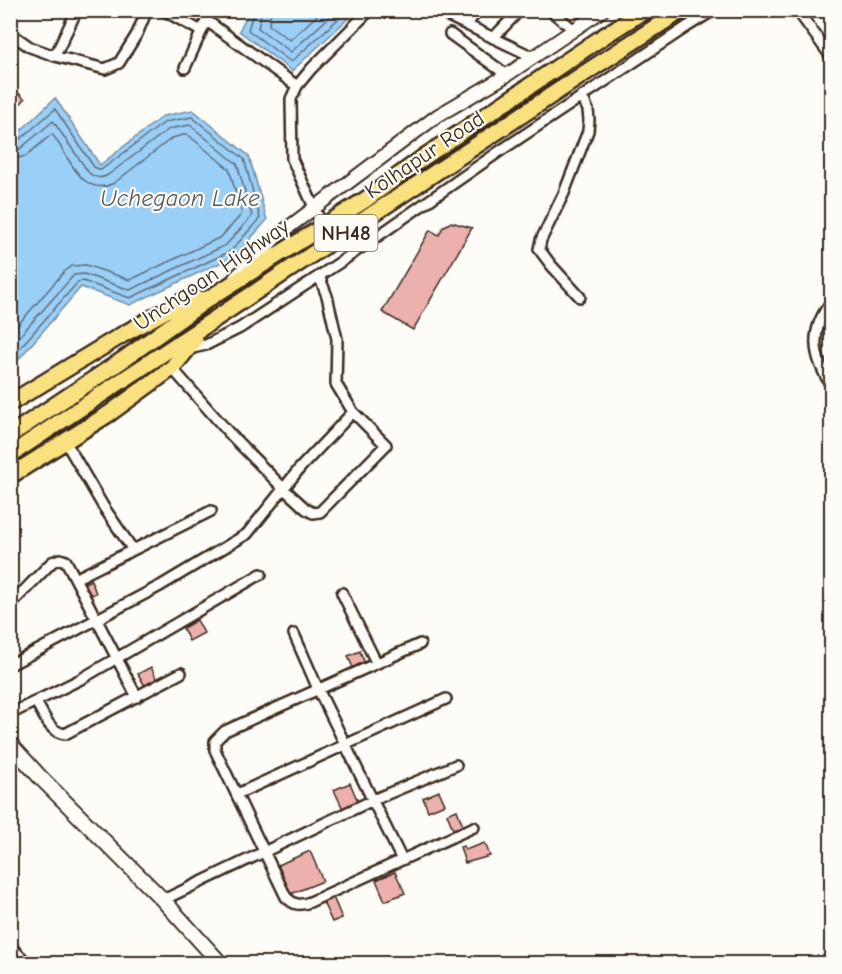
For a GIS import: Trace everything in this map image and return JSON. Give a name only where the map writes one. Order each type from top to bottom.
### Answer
[{"type":"highway","name":"Unchgoan Highway","points":[[10,435],[124,360],[208,299],[323,227],[645,10]]},
{"type":"highway","name":"Kolhapur Road","points":[[10,455],[682,10]]},
{"type":"highway","points":[[10,403],[122,335],[183,302],[208,299]]},
{"type":"highway","points":[[10,476],[110,413],[172,368],[206,326]]},
{"type":"main road","points":[[10,744],[163,900],[221,963]]},
{"type":"street","points":[[56,56],[77,10]]},
{"type":"street","points":[[10,33],[30,47],[105,69],[119,63],[137,34],[147,10]]},
{"type":"street","points":[[163,10],[201,31]]},
{"type":"street","points":[[185,68],[211,10]]},
{"type":"street","points":[[323,227],[292,159],[291,99],[297,86],[370,10]]},
{"type":"street","points":[[467,25],[477,10]]},
{"type":"street","points":[[493,38],[520,10]]},
{"type":"street","points":[[550,10],[574,30]]},
{"type":"street","points":[[187,349],[207,345],[226,336],[319,276],[582,96],[714,10]]},
{"type":"street","points":[[797,10],[831,58]]},
{"type":"street","points":[[226,288],[277,236],[437,116],[507,75],[574,30],[595,13]]},
{"type":"street","points":[[448,16],[533,57]]},
{"type":"street","points":[[207,21],[297,86]]},
{"type":"street","points":[[450,34],[507,75]]},
{"type":"street","points":[[580,297],[540,249],[588,131],[590,120],[582,96]]},
{"type":"street","points":[[172,368],[229,433],[283,488],[306,509],[313,513],[320,512],[386,445],[353,412],[336,384],[337,339],[327,296],[319,276]]},
{"type":"street","points":[[831,301],[822,313],[814,337],[819,368],[831,387]]},
{"type":"street","points":[[10,665],[160,586],[247,534],[283,488],[353,412]]},
{"type":"street","points":[[65,441],[103,506],[133,550]]},
{"type":"street","points":[[77,578],[211,511]]},
{"type":"street","points":[[10,606],[52,562],[60,559],[66,561],[77,578],[137,697]]},
{"type":"street","points":[[10,714],[118,657],[261,574]]},
{"type":"street","points":[[342,593],[376,663]]},
{"type":"street","points":[[294,634],[318,689],[402,860]]},
{"type":"street","points":[[420,644],[225,731],[215,741],[215,750],[266,851],[286,897],[293,903],[301,905],[474,826]]},
{"type":"street","points":[[36,702],[51,728],[57,733],[65,734],[181,673]]},
{"type":"street","points":[[237,794],[446,699]]},
{"type":"street","points":[[163,900],[374,800],[456,765]]},
{"type":"street","points":[[10,946],[28,963]]},
{"type":"water","points":[[250,10],[356,11],[292,71],[239,31]]},
{"type":"water","name":"Uchegaon Lake","points":[[55,98],[100,165],[163,116],[193,110],[249,156],[267,220],[235,256],[130,305],[81,287],[11,368],[11,140]]},
{"type":"building","points":[[10,85],[25,99],[12,112],[10,110]]},
{"type":"building","points":[[451,222],[472,228],[413,330],[382,312],[430,230],[439,235],[443,227]]},
{"type":"building","points":[[91,580],[96,593],[87,597],[82,584]]},
{"type":"building","points":[[197,620],[204,633],[189,641],[183,628]]},
{"type":"building","points":[[360,651],[365,664],[353,668],[348,656]]},
{"type":"building","points":[[151,667],[157,680],[145,686],[138,674]]},
{"type":"building","points":[[350,783],[359,804],[344,811],[334,790]]},
{"type":"building","points":[[439,791],[445,804],[428,811],[423,798]]},
{"type":"building","points":[[457,810],[463,826],[453,829],[447,814]]},
{"type":"building","points":[[485,843],[490,856],[465,863],[460,847],[464,846],[465,850]]},
{"type":"building","points":[[310,851],[323,881],[291,894],[278,865]]},
{"type":"building","points":[[395,872],[405,893],[385,901],[376,880]]},
{"type":"building","points":[[333,897],[342,918],[332,922],[323,902]]}]
